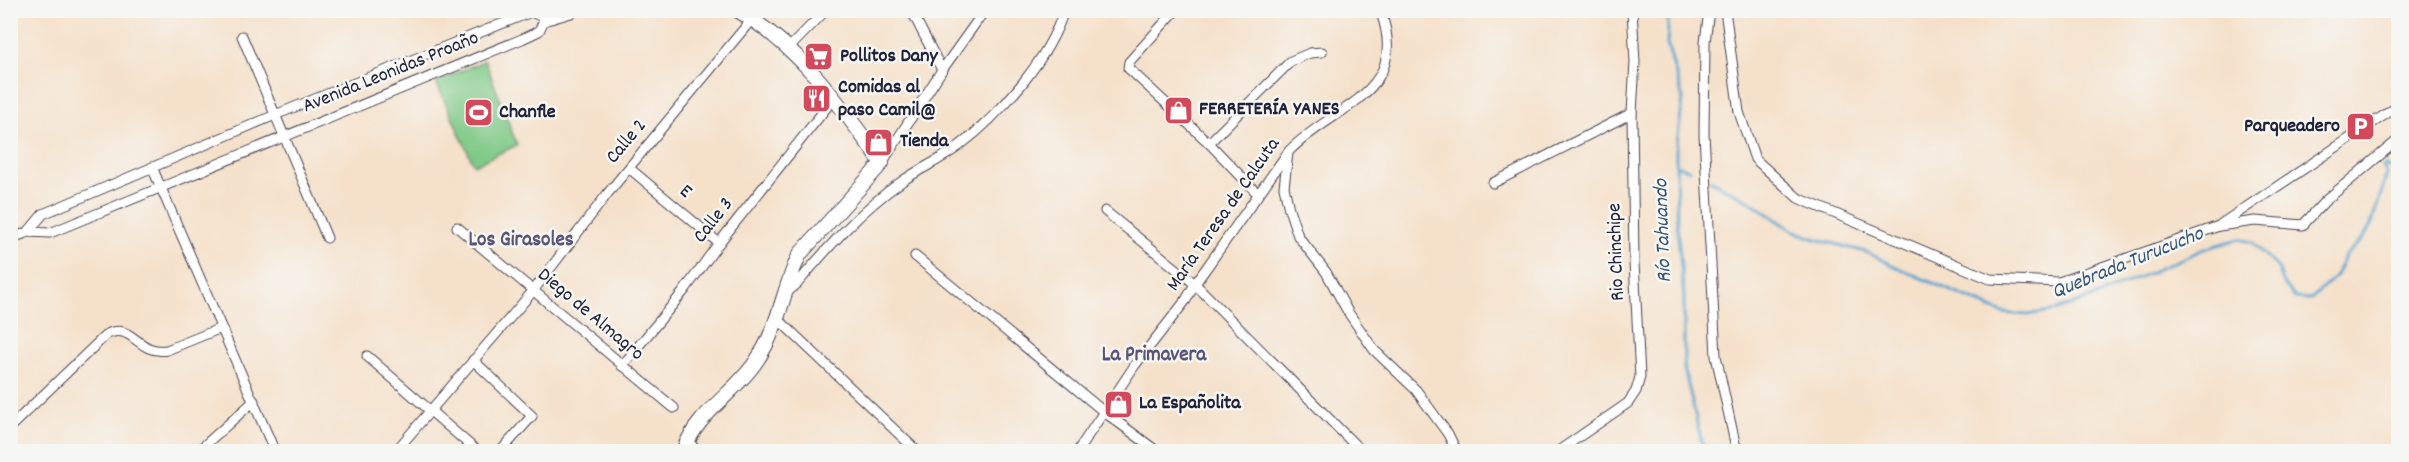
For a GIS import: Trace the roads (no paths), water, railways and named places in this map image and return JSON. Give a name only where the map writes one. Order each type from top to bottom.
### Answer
[{"type":"main road","points":[[543,14],[572,10]]},
{"type":"main road","points":[[685,446],[695,425],[756,363],[765,349],[792,270],[800,254],[882,163],[834,98],[789,48],[737,10]]},
{"type":"street","points":[[789,48],[826,10]]},
{"type":"street","points":[[911,10],[942,70]]},
{"type":"street","points":[[882,163],[942,70],[985,10]]},
{"type":"street","points":[[785,294],[797,284],[854,220],[901,182],[959,146],[989,119],[1037,65],[1053,40],[1064,10]]},
{"type":"street","points":[[1176,10],[1129,62],[1128,68],[1209,143],[1257,193]]},
{"type":"street","name":"Rio Chinchipe","points":[[1557,452],[1628,403],[1636,391],[1640,377],[1634,262],[1632,113],[1635,62],[1632,10]]},
{"type":"street","points":[[1709,10],[1705,42],[1704,134],[1716,356],[1737,452]]},
{"type":"street","points":[[1725,10],[1739,112],[1755,159],[1798,198],[1990,279],[2059,282],[2219,226],[2255,221],[2303,225],[2325,201],[2398,140]]},
{"type":"street","name":"María Teresa de Calcuta","points":[[1077,452],[1103,411],[1186,300],[1257,193],[1288,151],[1303,136],[1362,96],[1380,78],[1388,60],[1389,42],[1381,11]]},
{"type":"street","name":"Avenida Leonidas Proaño","points":[[531,12],[543,14],[539,31],[530,35],[50,233],[28,232],[43,214],[152,167],[531,12]]},
{"type":"street","name":"Calle 2","points":[[395,452],[533,291],[629,168],[752,19]]},
{"type":"street","points":[[242,36],[327,238]]},
{"type":"street","points":[[1209,143],[1291,61],[1310,53],[1322,52]]},
{"type":"street","name":"Calle 3","points":[[622,366],[684,291],[719,243],[834,98]]},
{"type":"street","points":[[2219,226],[2398,106]]},
{"type":"street","points":[[1494,183],[1632,113]]},
{"type":"street","points":[[1288,151],[1284,187],[1298,236],[1326,272],[1348,312],[1374,350],[1416,390],[1448,434],[1456,452]]},
{"type":"street","points":[[152,167],[275,452]]},
{"type":"street","name":"E","points":[[629,168],[719,243]]},
{"type":"street","points":[[1106,211],[1196,284],[1362,452]]},
{"type":"street","name":"Diego de Almagro","points":[[458,227],[674,408]]},
{"type":"street","points":[[10,239],[28,232]]},
{"type":"street","points":[[915,256],[1103,411],[1158,452]]},
{"type":"street","points":[[777,318],[918,452]]},
{"type":"street","points":[[10,427],[107,334],[116,329],[125,332],[150,351],[159,351],[167,350],[221,328]]},
{"type":"street","points":[[367,356],[478,452]]},
{"type":"street","points":[[472,360],[532,416],[500,452]]},
{"type":"street","points":[[197,452],[254,401]]},
{"type":"street","points":[[685,446],[698,452]]},
{"type":"waterway","name":"Río Tahuando","points":[[1669,10],[1667,44],[1683,99],[1676,150],[1677,226],[1684,296],[1684,368],[1704,452]]},
{"type":"waterway","points":[[1677,165],[1689,170]]},
{"type":"waterway","name":"Quebrada Turucucho","points":[[1711,181],[1748,200],[1792,230],[1866,252],[2003,313],[2027,315],[2057,310],[2099,295],[2204,249],[2239,239],[2252,242],[2278,268],[2283,282],[2295,298],[2311,299],[2335,277],[2345,256],[2362,240],[2371,225],[2387,174],[2383,167],[2398,165]]},
{"type":"place","name":"Pollitos Dany","points":[[819,57]]},
{"type":"place","name":"Comidas al paso Camil@","points":[[817,99]]},
{"type":"place","name":"FERRETERÍA YANES","points":[[1178,110]]},
{"type":"place","name":"Chanfle","points":[[478,113]]},
{"type":"place","name":"Parqueadero","points":[[2361,127]]},
{"type":"place","name":"Tienda","points":[[879,142]]},
{"type":"place","name":"La Españolita","points":[[1118,404]]},
{"type":"district","name":"Los Girasoles","points":[[521,241]]},
{"type":"district","name":"La Primavera","points":[[1154,356]]}]
